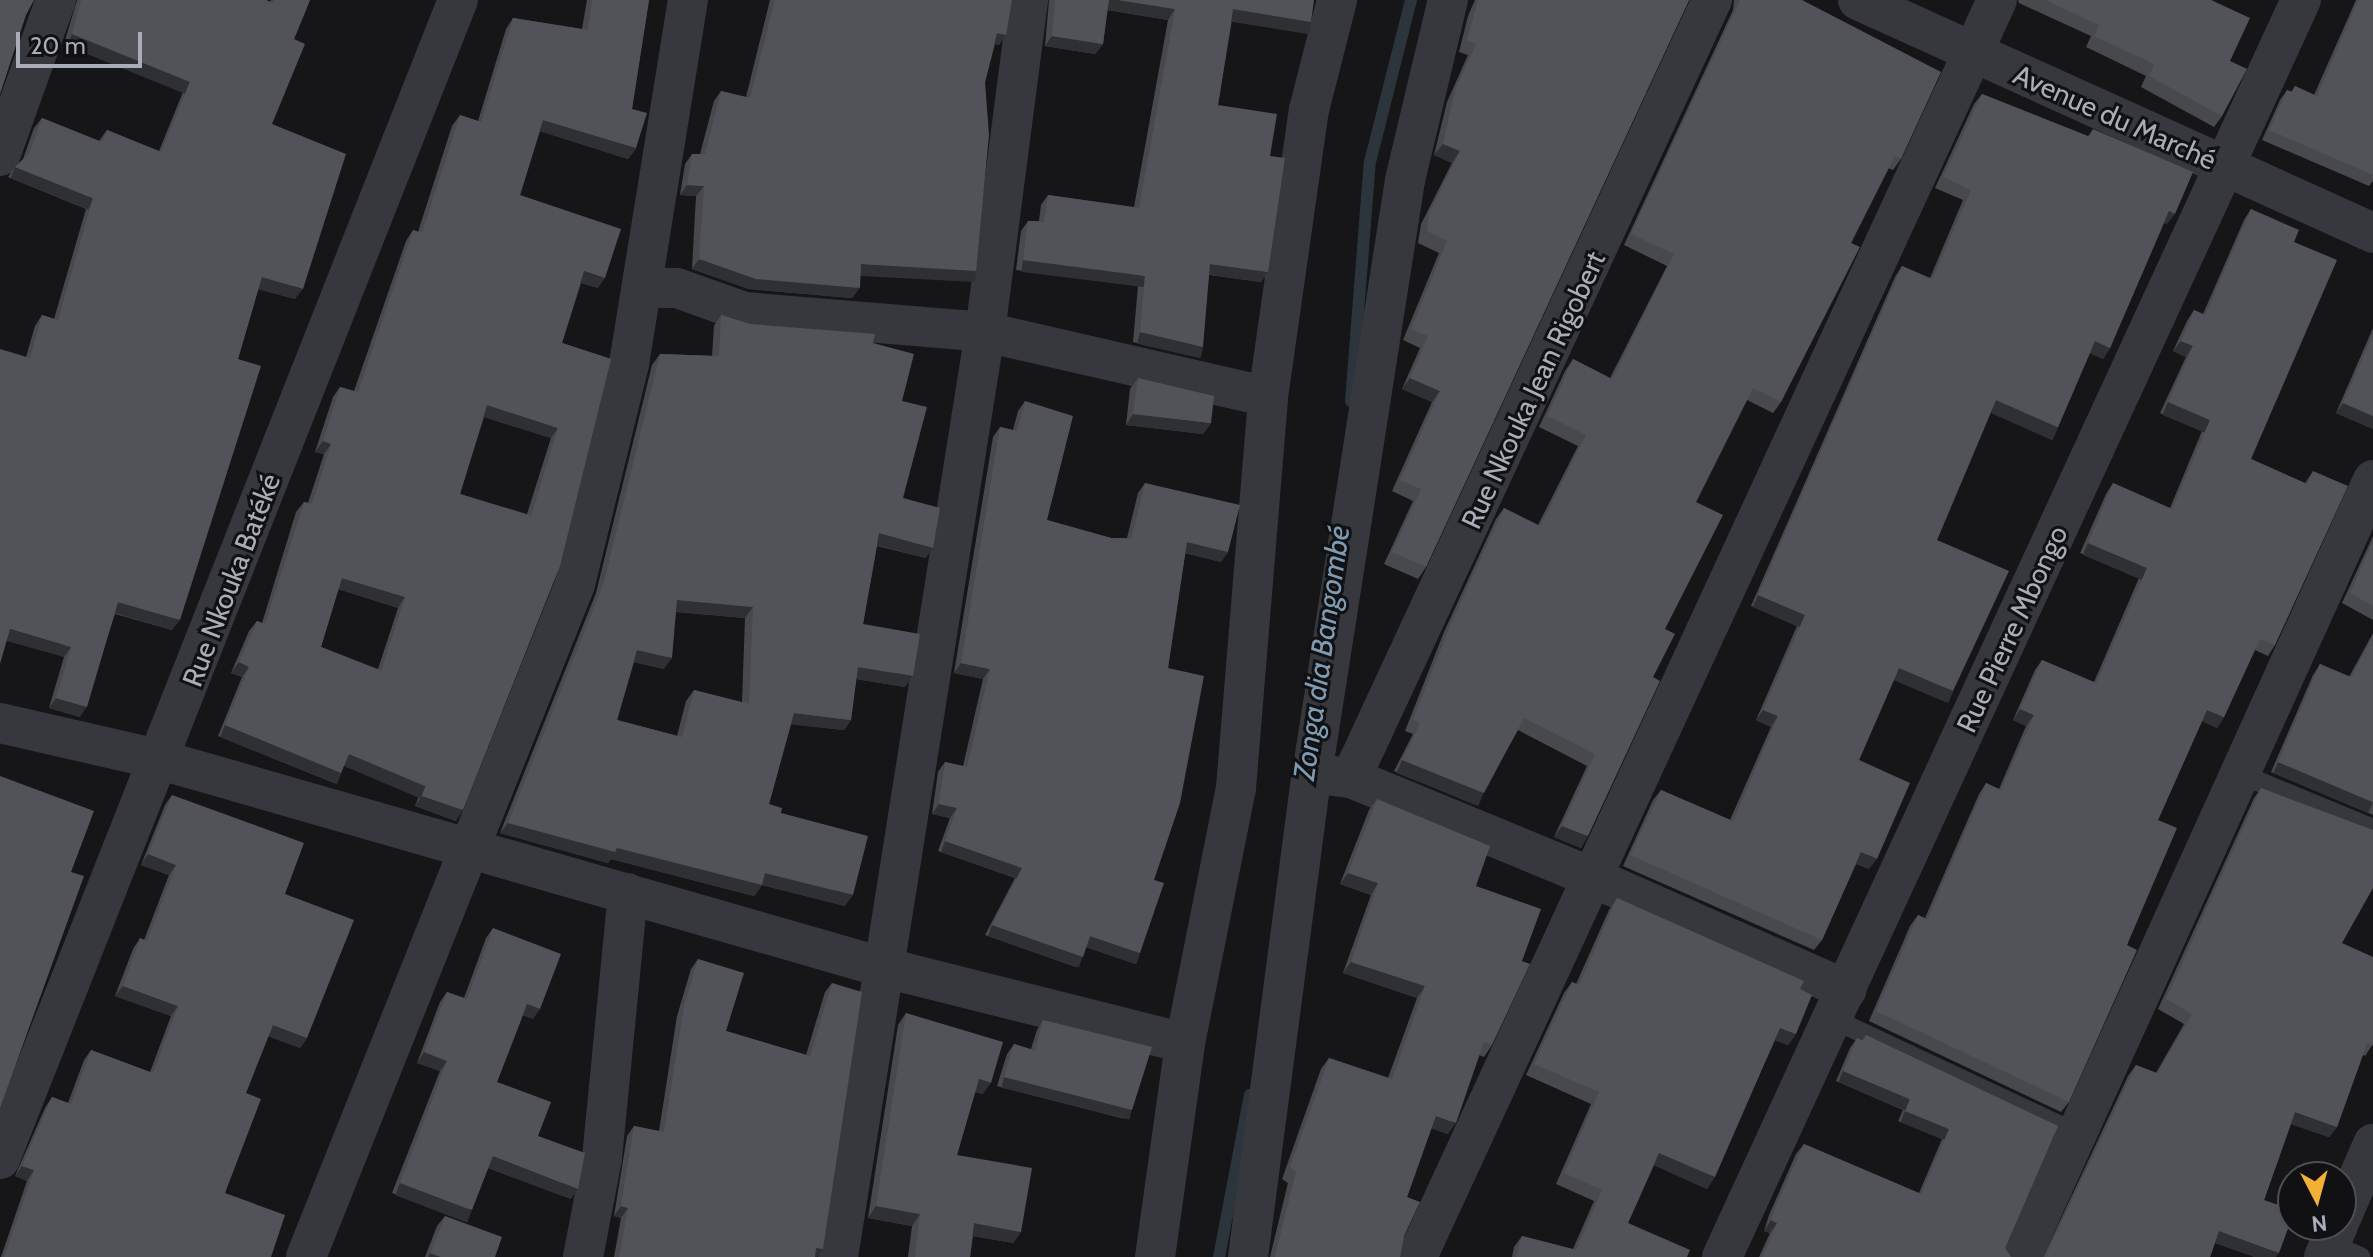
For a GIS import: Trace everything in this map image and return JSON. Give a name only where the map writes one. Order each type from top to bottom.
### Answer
[{"type":"street","points":[[0,156],[56,0]]},
{"type":"street","name":"Rue Nkouka Batéké","points":[[0,1159],[161,760],[458,0]]},
{"type":"street","points":[[306,1257],[466,849],[575,584],[642,288],[688,0]]},
{"type":"street","points":[[838,1257],[985,332],[1028,0]]},
{"type":"street","points":[[1155,1257],[1185,1043],[1236,788],[1268,397],[1309,110],[1337,0]]},
{"type":"street","points":[[1248,1257],[1312,774],[1405,180],[1448,0]]},
{"type":"street","name":"Rue Nkouka Jean Rigobert","points":[[1351,778],[1712,0]]},
{"type":"street","name":"Avenue du Marché","points":[[1858,0],[2373,233]]},
{"type":"street","points":[[1417,1257],[1596,879],[1997,0]]},
{"type":"street","name":"Rue Pierre Mbongo","points":[[1722,1257],[2301,0]]},
{"type":"street","points":[[642,288],[677,288],[744,312],[985,332],[1268,397]]},
{"type":"street","points":[[2021,1257],[2373,480]]},
{"type":"street","points":[[0,723],[161,760],[882,967],[1185,1043]]},
{"type":"street","points":[[1312,774],[1351,778],[1596,879],[1840,1004]]},
{"type":"street","points":[[583,1257],[602,1158],[628,893]]},
{"type":"street","points":[[2357,1189],[2373,1144]]},
{"type":"lane","points":[[2238,773],[2373,829]]},
{"type":"lane","points":[[1840,1004],[2075,1133]]},
{"type":"building","points":[[0,0],[34,0],[26,15],[0,94]]},
{"type":"building","points":[[81,0],[266,0],[273,3],[274,0],[310,0],[294,39],[305,44],[272,124],[346,154],[303,289],[262,277],[238,359],[261,366],[180,620],[118,602],[87,707],[56,698],[71,647],[10,629],[0,664],[0,349],[30,358],[42,315],[58,320],[93,198],[15,167],[29,154],[42,118],[102,142],[107,130],[161,152],[190,82],[72,34]]},
{"type":"building","points":[[592,0],[649,0],[632,109],[647,113],[636,148],[543,120],[520,195],[621,229],[605,278],[584,271],[562,343],[611,359],[560,566],[463,810],[422,796],[426,786],[349,754],[341,773],[225,725],[249,667],[239,662],[257,621],[265,624],[304,502],[312,504],[331,444],[323,441],[340,387],[358,392],[413,230],[422,233],[460,115],[481,122],[513,18],[588,30]],"holes":[[[487,405],[558,428],[531,516],[460,494]],[[342,578],[405,597],[381,671],[321,647]]]},
{"type":"building","points":[[775,0],[1012,0],[1006,35],[997,33],[985,82],[989,135],[976,271],[861,264],[860,288],[756,279],[699,259],[704,186],[687,185],[692,154],[705,154],[721,91],[750,98]]},
{"type":"building","points":[[1055,0],[1109,0],[1103,44],[1052,36]]},
{"type":"building","points":[[1118,0],[1314,0],[1311,22],[1233,9],[1218,105],[1277,114],[1270,156],[1285,158],[1268,272],[1210,264],[1203,347],[1140,332],[1145,276],[1023,260],[1028,221],[1044,222],[1048,195],[1139,208],[1175,9]]},
{"type":"building","points":[[1478,0],[1689,0],[1426,567],[1392,552],[1421,489],[1400,480],[1440,391],[1410,378],[1428,336],[1411,329],[1447,241],[1427,231],[1429,213],[1460,151],[1443,144],[1455,90],[1476,44],[1467,40]]},
{"type":"building","points":[[1740,0],[1802,0],[1941,72],[1901,159],[1895,156],[1851,243],[1860,247],[1781,402],[1753,388],[1696,502],[1723,515],[1665,629],[1675,634],[1653,677],[1660,681],[1588,836],[1562,826],[1595,754],[1524,718],[1484,793],[1402,760],[1420,723],[1413,719],[1452,621],[1504,508],[1540,526],[1586,435],[1547,416],[1573,359],[1612,379],[1674,254],[1631,234]]},
{"type":"building","points":[[2045,0],[2211,0],[2250,18],[2230,61],[2247,69],[2222,116],[2149,76],[2154,64],[2094,36],[2099,25]]},
{"type":"building","points":[[2358,0],[2373,0],[2373,175],[2269,130],[2287,90],[2292,92],[2295,86],[2317,96]]},
{"type":"building","points":[[1982,94],[2090,137],[2093,129],[2193,172],[2175,214],[2169,211],[2110,348],[2095,341],[2058,427],[1996,400],[1937,540],[2009,571],[1953,691],[1899,668],[1859,760],[1910,783],[1877,859],[1861,852],[1822,940],[1630,855],[1661,790],[1733,821],[1778,716],[1763,710],[1805,615],[1758,595],[1902,266],[1932,279],[1971,190],[1943,177]]},
{"type":"building","points":[[2251,209],[2299,230],[2294,242],[2337,260],[2251,459],[2307,484],[2313,471],[2348,486],[2275,645],[2260,639],[2224,717],[2207,710],[2158,820],[2177,828],[2127,945],[2137,950],[2069,1102],[1876,1011],[1918,915],[1927,920],[1986,783],[2001,790],[2034,715],[2020,709],[2042,660],[2096,683],[2147,568],[2088,543],[2113,483],[2172,509],[2210,420],[2168,402],[2193,346],[2181,341],[2194,310],[2205,315]]},
{"type":"building","points":[[721,315],[750,324],[875,334],[873,343],[914,354],[902,401],[927,407],[903,498],[940,508],[933,548],[879,533],[863,624],[920,634],[913,676],[858,667],[851,720],[794,713],[769,804],[782,808],[781,813],[868,836],[853,895],[765,873],[762,885],[617,848],[615,852],[508,823],[604,582],[660,354],[719,356]],"holes":[[[677,600],[753,607],[749,704],[694,690],[682,737],[617,720],[637,650],[672,658]]]},
{"type":"building","points":[[2373,334],[2373,416],[2343,403]]},
{"type":"building","points":[[1138,378],[1214,396],[1211,423],[1133,414]]},
{"type":"building","points":[[1025,401],[1073,416],[1047,520],[1111,538],[1131,539],[1145,483],[1240,505],[1228,552],[1187,542],[1168,668],[1204,676],[1180,803],[1154,880],[1164,883],[1140,953],[1090,936],[1083,957],[992,925],[1022,868],[945,841],[957,808],[939,804],[945,762],[967,767],[990,669],[961,663],[1000,427],[1017,431]]},
{"type":"building","points":[[2373,541],[2373,606],[2350,593]]},
{"type":"building","points":[[2373,636],[2373,802],[2278,762],[2320,664],[2351,677]]},
{"type":"building","points":[[0,776],[94,811],[71,872],[84,876],[0,1108]]},
{"type":"building","points":[[2261,788],[2373,830],[2373,888],[2342,943],[2373,957],[2373,1044],[2367,1043],[2337,1127],[2295,1112],[2264,1200],[2277,1204],[2277,1241],[2283,1241],[2279,1253],[2219,1231],[2210,1257],[2045,1257],[2136,1065],[2157,1073],[2192,1014],[2166,999]]},
{"type":"building","points":[[172,795],[304,843],[285,894],[354,920],[307,1038],[273,1025],[246,1093],[261,1099],[225,1193],[285,1215],[271,1257],[4,1257],[34,1170],[22,1166],[52,1097],[71,1104],[91,1050],[153,1073],[178,1006],[123,986],[140,938],[147,941],[176,865],[148,854]]},
{"type":"building","points":[[1377,799],[1490,846],[1476,886],[1541,909],[1522,961],[1530,964],[1492,1045],[1484,1042],[1456,1123],[1436,1116],[1407,1197],[1420,1202],[1404,1236],[1400,1257],[1275,1257],[1296,1171],[1290,1167],[1329,1058],[1392,1079],[1425,986],[1351,962],[1378,883],[1348,873]]},
{"type":"building","points":[[1617,898],[1804,981],[1800,989],[1812,995],[1796,1034],[1780,1028],[1715,1177],[1659,1153],[1628,1223],[1690,1250],[1687,1257],[1516,1257],[1522,1236],[1576,1250],[1602,1190],[1564,1173],[1599,1092],[1534,1064],[1572,982],[1579,985]]},
{"type":"building","points":[[493,928],[561,954],[540,1009],[527,1004],[497,1082],[551,1102],[538,1136],[585,1153],[578,1189],[493,1156],[472,1210],[400,1183],[447,1061],[424,1052],[447,992],[467,999]]},
{"type":"building","points":[[698,959],[744,973],[726,1031],[810,1056],[832,983],[862,992],[823,1249],[816,1248],[815,1257],[619,1257],[628,1208],[621,1206],[634,1126],[664,1132],[684,1006]]},
{"type":"building","points":[[906,1013],[1003,1042],[991,1083],[979,1079],[957,1155],[1032,1168],[1021,1232],[974,1223],[970,1257],[915,1257],[920,1214],[876,1206]]},
{"type":"building","points":[[1043,1020],[1152,1047],[1132,1110],[1004,1077],[1014,1044],[1035,1051]]},
{"type":"building","points":[[1866,1035],[2058,1126],[2005,1248],[2011,1257],[1762,1257],[1777,1223],[1771,1220],[1776,1205],[1804,1144],[1921,1194],[1949,1129],[1905,1111],[1910,1099],[1843,1071],[1857,1038],[1863,1041]]},
{"type":"building","points":[[445,1216],[502,1237],[495,1257],[441,1257],[430,1253]]},
{"type":"waterway","name":"Zonga dia Bangombé","points":[[1351,401],[1370,162],[1411,0]]},
{"type":"waterway","name":"Zonga dia Bangombé","points":[[1219,1257],[1250,1095]]}]
